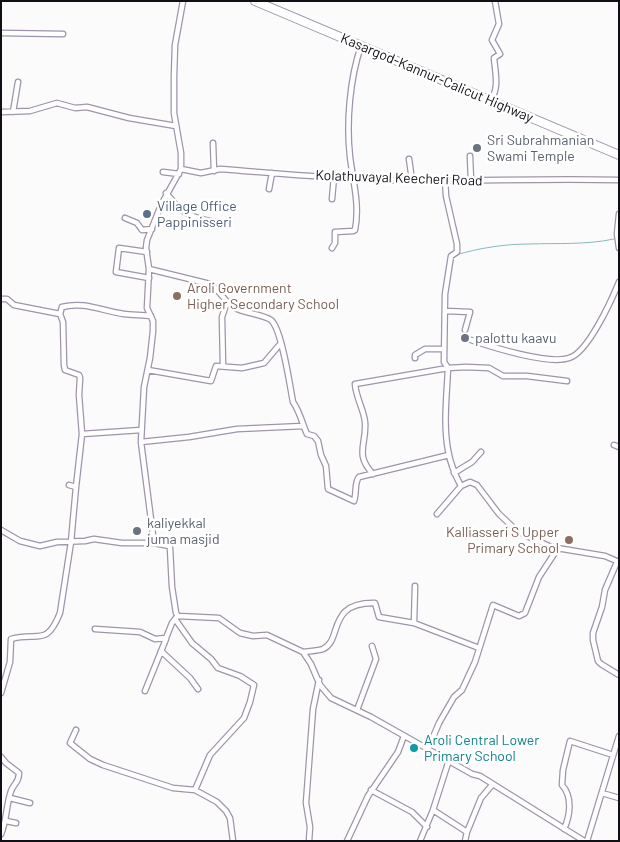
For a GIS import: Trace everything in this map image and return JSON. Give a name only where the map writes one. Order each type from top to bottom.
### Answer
[{"type":"highway","name":"Kasargod-Kannur-Calicut Highway","points":[[255,1],[619,156]]},
{"type":"street","points":[[154,542],[141,442],[144,387],[153,331],[153,321],[147,308],[149,269],[147,240],[166,193],[180,172],[181,153],[174,113],[174,76],[176,45],[183,1]]},
{"type":"street","points":[[490,100],[494,92],[496,76],[494,58],[500,54],[492,40],[499,24],[495,1]]},
{"type":"street","points":[[1,33],[63,34]]},
{"type":"street","points":[[332,248],[335,243],[335,232],[355,230],[356,202],[350,156],[351,84],[362,46]]},
{"type":"street","points":[[13,112],[18,82]]},
{"type":"street","points":[[1,112],[30,111],[57,103],[75,108],[87,107],[129,118],[176,126]]},
{"type":"street","points":[[213,143],[214,170]]},
{"type":"street","points":[[470,156],[471,181]]},
{"type":"street","points":[[409,159],[412,180]]},
{"type":"street","name":"Kolathuvayal Keecheri Road","points":[[163,172],[201,173],[220,169],[412,180],[619,180]]},
{"type":"street","points":[[269,189],[272,173]]},
{"type":"street","points":[[332,199],[334,177]]},
{"type":"street","points":[[445,180],[446,196],[457,244],[457,252],[450,259],[445,294],[444,362],[448,368],[446,428],[449,455],[454,473],[461,486]]},
{"type":"street","points":[[166,193],[186,213],[227,224]]},
{"type":"street","points":[[619,214],[617,234],[619,248]]},
{"type":"street","points":[[126,218],[137,223],[142,230],[152,229]]},
{"type":"street","points":[[147,252],[119,248],[116,272],[149,278]]},
{"type":"street","points":[[149,269],[210,284],[235,308],[271,320],[281,343],[293,402],[307,434],[314,436],[318,441],[326,466],[328,490],[354,501],[356,480],[359,477],[449,455]]},
{"type":"street","points":[[471,340],[510,352],[559,359],[570,358],[587,344],[610,303],[619,282]]},
{"type":"street","points":[[1,299],[7,299],[14,306],[60,314]]},
{"type":"street","points":[[223,366],[222,317],[227,302]]},
{"type":"street","points":[[1,693],[10,662],[11,639],[18,637],[41,637],[49,632],[56,623],[60,613],[71,542],[82,434],[79,395],[80,378],[79,375],[65,370],[64,365],[63,322],[60,314],[62,307],[85,305],[123,314],[151,316]]},
{"type":"street","points":[[446,310],[470,312],[465,330]]},
{"type":"street","points":[[148,370],[211,381],[216,366],[242,368],[264,363],[281,343]]},
{"type":"street","points":[[415,358],[415,355],[425,349],[444,349]]},
{"type":"street","points":[[374,474],[369,470],[362,454],[365,421],[355,384],[448,368],[489,368],[503,376],[527,376],[567,381]]},
{"type":"street","points":[[141,442],[237,429],[303,426]]},
{"type":"street","points":[[82,434],[141,430]]},
{"type":"street","points":[[454,473],[472,462],[481,452]]},
{"type":"street","points":[[437,514],[461,486],[470,482],[477,485],[499,514],[516,530],[551,546],[605,556],[618,562],[605,590],[602,607],[593,633],[593,640],[598,661],[619,675]]},
{"type":"street","points":[[69,485],[76,487]]},
{"type":"street","points":[[1,530],[20,541],[40,546],[57,542],[94,540],[122,543],[154,542],[169,546],[176,618],[192,643],[211,659],[218,668],[240,676],[254,685],[244,718],[210,755],[195,790]]},
{"type":"street","points":[[428,749],[439,723],[454,697],[462,690],[475,662],[492,605],[519,616],[525,613],[540,576],[558,548]]},
{"type":"street","points":[[414,623],[415,586]]},
{"type":"street","points":[[176,618],[220,618],[240,633],[253,636],[267,636],[304,652],[324,648],[332,640],[334,629],[341,615],[346,610],[363,602],[375,603],[379,617],[414,623],[479,648]]},
{"type":"street","points":[[145,691],[172,623],[176,618]]},
{"type":"street","points":[[95,629],[140,632],[155,638],[166,638]]},
{"type":"street","points":[[358,710],[376,659],[372,646]]},
{"type":"street","points":[[161,651],[190,678],[198,689]]},
{"type":"street","points":[[304,652],[331,698],[358,710],[472,774],[480,776],[585,841],[619,736]]},
{"type":"street","points":[[309,841],[310,827],[306,803],[313,709],[319,680]]},
{"type":"street","points":[[76,730],[70,743],[90,759],[173,788],[195,790],[217,802],[226,810],[230,818],[233,841]]},
{"type":"street","points":[[347,841],[371,790],[398,752],[404,736]]},
{"type":"street","points":[[564,829],[569,795],[562,785],[563,770],[570,741],[613,755]]},
{"type":"street","points":[[1,757],[19,773],[19,780],[11,789],[6,821],[1,834]]},
{"type":"street","points":[[420,841],[427,827],[449,760]]},
{"type":"street","points":[[465,841],[481,798],[492,785]]},
{"type":"street","points":[[371,790],[412,812],[427,827]]},
{"type":"street","points":[[602,793],[619,798]]},
{"type":"street","points":[[1,803],[9,800],[30,803]]},
{"type":"street","points":[[433,810],[467,832]]},
{"type":"street","points":[[6,821],[16,823]]},
{"type":"waterway","points":[[456,255],[474,250],[520,244],[582,243],[614,239]]},
{"type":"place","name":"Sri Subrahmanian Swami Temple","points":[[477,148]]},
{"type":"place","name":"Village Office Pappinisseri","points":[[147,214]]},
{"type":"place","name":"Aroli Government Higher Secondary School","points":[[177,296]]},
{"type":"place","name":"palottu kaavu","points":[[465,338]]},
{"type":"place","name":"kaliyekkal juma masjid","points":[[137,531]]},
{"type":"place","name":"Kalliasseri S Upper Primary School","points":[[569,540]]},
{"type":"place","name":"Aroli Central Lower Primary School","points":[[414,748]]}]
